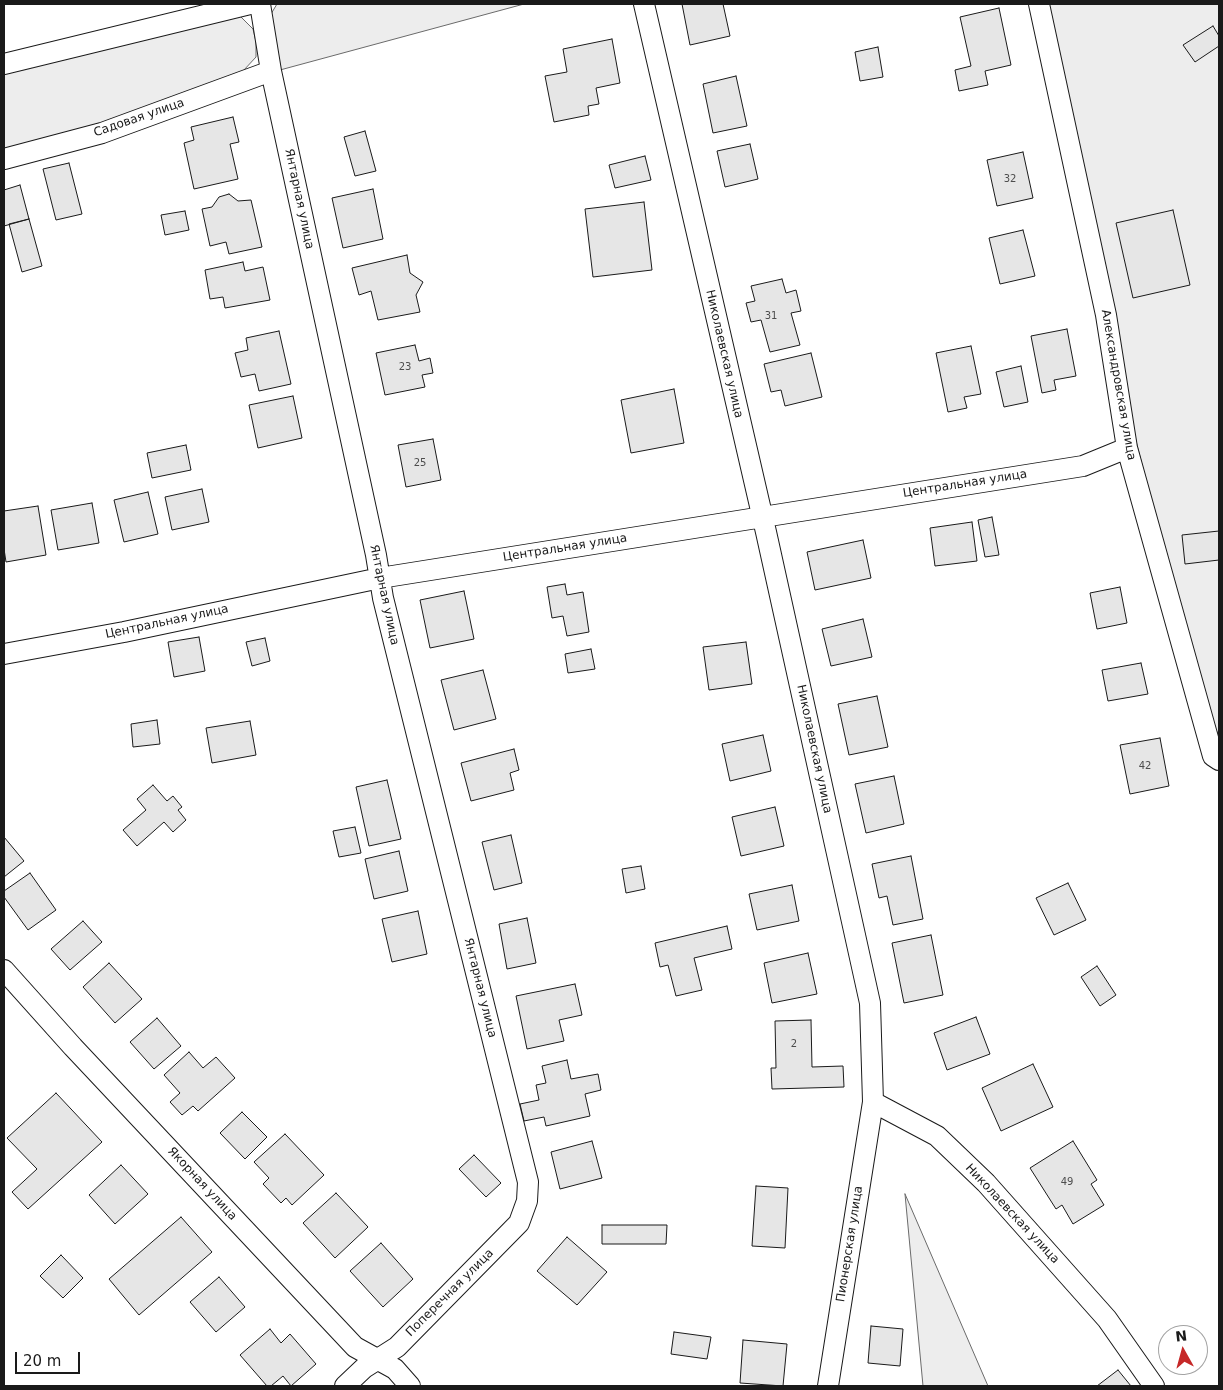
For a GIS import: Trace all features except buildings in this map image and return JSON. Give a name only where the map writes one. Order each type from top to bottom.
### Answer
[{"type":"street","points":[[4,64],[250,4]]},
{"type":"street","name":"Янтарная улица","points":[[260,4],[271,70],[383,598],[528,1182]]},
{"type":"street","name":"Николаевская улица","points":[[644,4],[762,516],[870,1003],[873,1102],[937,1136],[986,1183],[1107,1319],[1154,1386]]},
{"type":"street","name":"Александровская улица","points":[[1039,4],[1106,315],[1127,448],[1213,756],[1219,760]]},
{"type":"street","name":"Садовая улица","points":[[4,159],[102,133],[271,70]]},
{"type":"street","name":"Центральная улица","points":[[4,654],[124,632],[380,578],[1083,466],[1127,448]]},
{"type":"street","name":"Якорная улица","points":[[4,970],[73,1047],[355,1346],[395,1369],[410,1386]]},
{"type":"street","name":"Пионерская улица","points":[[828,1386],[873,1102]]},
{"type":"street","name":"Поперечная улица","points":[[344,1386],[376,1359],[397,1347],[519,1223],[527,1200],[528,1182]]},
{"type":"shaded area","points":[[277,4],[524,4],[280,70],[268,19]]},
{"type":"shaded area","points":[[1046,4],[1219,4],[1219,733],[1208,727],[1134,433]]},
{"type":"shaded area","points":[[240,16],[253,29],[256,42],[256,57],[243,71],[99,124],[4,150],[4,71]]},
{"type":"shaded area","points":[[905,1194],[988,1386],[923,1386]]}]
